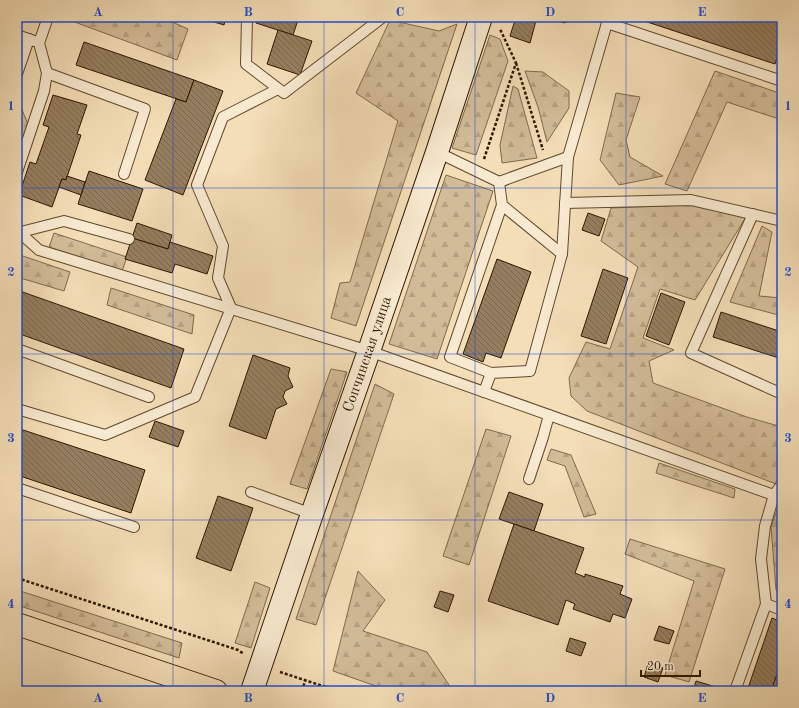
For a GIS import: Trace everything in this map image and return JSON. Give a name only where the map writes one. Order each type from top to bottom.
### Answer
[{"type":"main road","points":[[17,624],[216,691]]},
{"type":"street","name":"Сопчинская улица","points":[[252,691],[437,152],[490,22]]},
{"type":"lane","points":[[17,172],[44,91],[48,73],[40,43],[48,17]]},
{"type":"lane","points":[[247,17],[246,64],[284,93],[383,17]]},
{"type":"lane","points":[[499,182],[502,205],[450,356],[491,373],[530,371],[562,254],[568,157],[608,23],[782,81]]},
{"type":"lane","points":[[17,35],[40,43]]},
{"type":"lane","points":[[17,74],[29,39]]},
{"type":"lane","points":[[48,73],[145,109],[124,174]]},
{"type":"lane","points":[[17,409],[105,435],[195,397],[231,308],[218,278],[223,246],[197,185],[223,117],[278,89]]},
{"type":"lane","points":[[437,152],[499,182],[568,157]]},
{"type":"lane","points":[[565,203],[691,200],[782,221]]},
{"type":"lane","points":[[502,205],[562,254]]},
{"type":"lane","points":[[753,214],[691,352],[782,394]]},
{"type":"lane","points":[[18,231],[64,221],[129,239]]},
{"type":"lane","points":[[18,231],[39,250],[369,351],[778,497]]},
{"type":"lane","points":[[17,350],[149,397]]},
{"type":"lane","points":[[484,392],[491,373]]},
{"type":"lane","points":[[530,479],[549,415]]},
{"type":"lane","points":[[735,691],[766,604],[761,558],[764,526],[778,497],[782,484]]},
{"type":"lane","points":[[17,488],[134,527]]},
{"type":"lane","points":[[251,492],[312,514]]},
{"type":"lane","points":[[766,604],[782,610]]},
{"type":"lane","points":[[17,690],[21,691]]},
{"type":"path","points":[[490,22],[516,63],[548,164]]},
{"type":"path","points":[[479,172],[516,63]]},
{"type":"path","points":[[17,578],[238,650],[260,666],[338,691]]},
{"type":"path","points":[[302,691],[306,680]]},
{"type":"green space","points":[[73,17],[161,17],[188,29],[177,60],[72,21]]},
{"type":"green space","points":[[390,20],[439,31],[457,24],[356,326],[331,318],[340,283],[350,282],[398,121],[356,93]]},
{"type":"green space","points":[[490,35],[500,39],[508,61],[476,155],[452,148]]},
{"type":"green space","points":[[525,71],[543,72],[569,91],[569,108],[547,142],[538,107]]},
{"type":"green space","points":[[715,71],[782,94],[782,120],[727,102],[687,191],[665,184]]},
{"type":"green space","points":[[513,86],[518,89],[537,158],[502,163],[500,145]]},
{"type":"green space","points":[[616,93],[640,97],[626,140],[630,157],[663,176],[619,185],[600,160]]},
{"type":"green space","points":[[17,98],[28,124],[17,156]]},
{"type":"green space","points":[[446,175],[493,191],[437,359],[389,344]]},
{"type":"green space","points":[[689,205],[746,217],[695,300],[660,289],[643,338],[674,350],[649,361],[653,383],[747,417],[782,427],[782,466],[776,484],[587,411],[571,396],[569,378],[586,342],[610,349],[638,267],[601,241],[611,208]]},
{"type":"green space","points":[[762,226],[772,232],[759,296],[782,298],[782,316],[730,302]]},
{"type":"green space","points":[[54,233],[127,257],[122,271],[49,247]]},
{"type":"green space","points":[[17,254],[70,272],[64,291],[17,277]]},
{"type":"green space","points":[[111,288],[194,315],[192,334],[107,305]]},
{"type":"green space","points":[[331,369],[347,372],[307,489],[290,484]]},
{"type":"green space","points":[[375,384],[394,394],[316,625],[296,619]]},
{"type":"green space","points":[[486,429],[511,436],[469,565],[443,556]]},
{"type":"green space","points":[[551,449],[571,455],[596,514],[584,517],[565,466],[547,460]]},
{"type":"green space","points":[[659,463],[735,489],[734,498],[656,473]]},
{"type":"green space","points":[[779,504],[782,505],[782,593],[776,590],[771,527]]},
{"type":"green space","points":[[630,539],[725,569],[689,682],[665,675],[694,581],[625,554]]},
{"type":"green space","points":[[358,571],[385,600],[363,631],[427,652],[453,691],[390,691],[333,671]]},
{"type":"green space","points":[[255,582],[270,588],[251,648],[235,643]]},
{"type":"green space","points":[[17,590],[182,643],[179,658],[17,605]]},
{"type":"building","points":[[198,17],[226,17],[224,25]]},
{"type":"building","points":[[258,17],[299,17],[293,35],[256,23]]},
{"type":"building","points":[[516,17],[537,17],[530,43],[510,36]]},
{"type":"building","points":[[545,17],[567,17],[565,23]]},
{"type":"building","points":[[632,17],[782,17],[782,43],[775,64]]},
{"type":"building","points":[[278,30],[312,41],[300,75],[267,64]]},
{"type":"building","points":[[84,42],[194,80],[186,102],[76,65]]},
{"type":"building","points":[[194,80],[223,91],[183,195],[145,180],[176,99],[186,102]]},
{"type":"building","points":[[53,95],[87,105],[77,134],[81,135],[66,180],[62,179],[52,207],[19,195],[30,162],[36,164],[49,127],[43,125]]},
{"type":"building","points":[[89,171],[143,189],[132,221],[78,204]]},
{"type":"building","points":[[67,176],[85,182],[81,195],[59,187],[62,179],[66,180]]},
{"type":"building","points":[[588,213],[605,219],[599,236],[582,230]]},
{"type":"building","points":[[137,223],[172,235],[168,249],[132,238]]},
{"type":"building","points":[[132,238],[168,249],[170,242],[213,256],[207,274],[175,264],[172,273],[125,259]]},
{"type":"building","points":[[497,259],[531,272],[501,358],[486,353],[483,362],[463,354]]},
{"type":"building","points":[[603,269],[628,278],[606,344],[581,336]]},
{"type":"building","points":[[17,290],[184,349],[171,388],[17,333]]},
{"type":"building","points":[[661,293],[685,302],[669,345],[646,336]]},
{"type":"building","points":[[721,312],[782,332],[782,359],[713,337]]},
{"type":"building","points":[[253,355],[290,368],[288,376],[293,387],[285,391],[283,397],[287,404],[276,409],[266,439],[229,426]]},
{"type":"building","points":[[155,421],[184,431],[178,447],[149,437]]},
{"type":"building","points":[[17,428],[145,470],[131,513],[17,475]]},
{"type":"building","points":[[509,492],[543,504],[534,531],[499,519]]},
{"type":"building","points":[[218,496],[253,508],[231,571],[196,558]]},
{"type":"building","points":[[514,524],[584,548],[575,573],[585,577],[585,574],[623,586],[620,594],[632,599],[625,618],[613,614],[610,622],[573,609],[575,604],[566,600],[558,625],[488,601]]},
{"type":"building","points":[[440,591],[454,595],[448,612],[434,607]]},
{"type":"building","points":[[772,618],[782,622],[782,660],[771,691],[747,691]]},
{"type":"building","points":[[659,626],[674,631],[669,644],[654,640]]},
{"type":"building","points":[[570,638],[586,643],[581,656],[566,651]]},
{"type":"building","points":[[782,660],[782,691],[771,691]]},
{"type":"building","points":[[648,664],[663,668],[658,682],[644,677]]},
{"type":"building","points":[[696,681],[716,687],[715,691],[693,691]]}]
